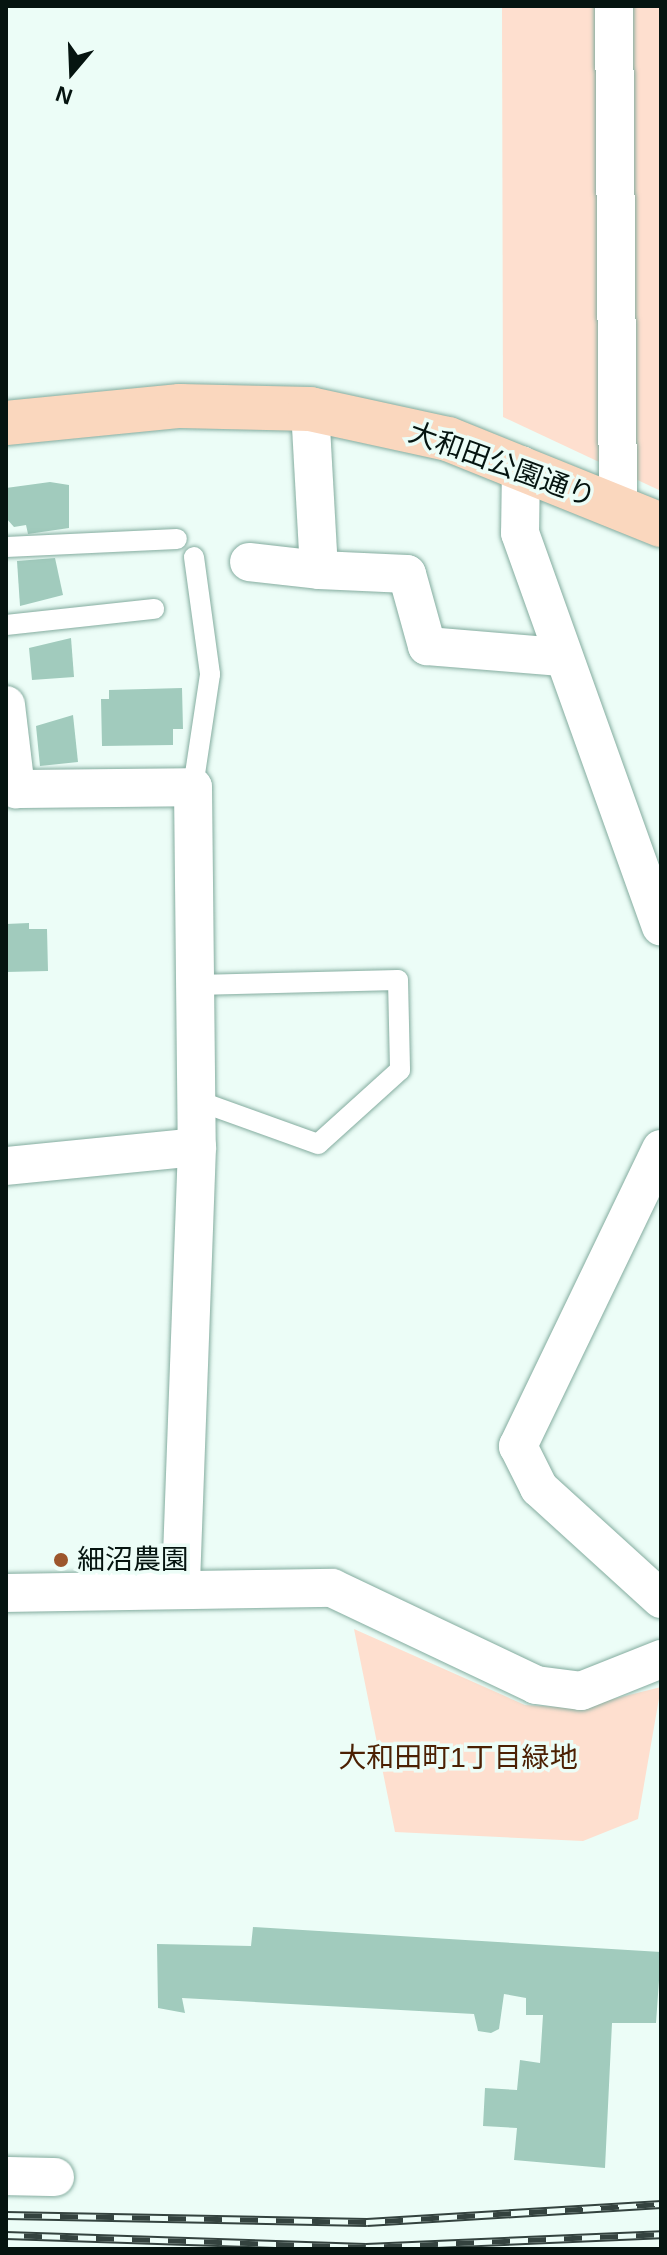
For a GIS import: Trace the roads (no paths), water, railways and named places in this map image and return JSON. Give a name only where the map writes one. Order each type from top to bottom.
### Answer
[{"type":"street","points":[[614,6],[618,508]]},
{"type":"street","name":"大和田公園通り","points":[[6,423],[180,406],[310,409],[448,439],[521,465],[661,525]]},
{"type":"street","points":[[310,409],[319,570]]},
{"type":"street","points":[[521,465],[520,533],[661,927]]},
{"type":"street","points":[[249,562],[319,570],[407,574],[427,646],[562,657]]},
{"type":"street","points":[[6,705],[11,790],[193,787],[197,1147],[181,1590]]},
{"type":"street","points":[[6,1166],[197,1147]]},
{"type":"street","points":[[661,1149],[518,1446],[539,1488],[661,1599]]},
{"type":"street","points":[[6,1593],[332,1588],[536,1685],[581,1691],[661,1659]]},
{"type":"street","points":[[6,2176],[55,2177]]},
{"type":"lane","points":[[6,547],[177,539]]},
{"type":"lane","points":[[193,787],[210,674],[194,557]]},
{"type":"lane","points":[[6,625],[154,609]]},
{"type":"lane","points":[[196,985],[398,980],[400,1070],[318,1144],[196,1100]]},
{"type":"railway","points":[[6,2215],[367,2222],[661,2204]]},
{"type":"railway","points":[[6,2235],[366,2247],[661,2234]]},
{"type":"place","name":"細沼農園","points":[[61,1560]]},
{"type":"park label","name":"大和田町1丁目緑地","points":[[458,1758]]}]
